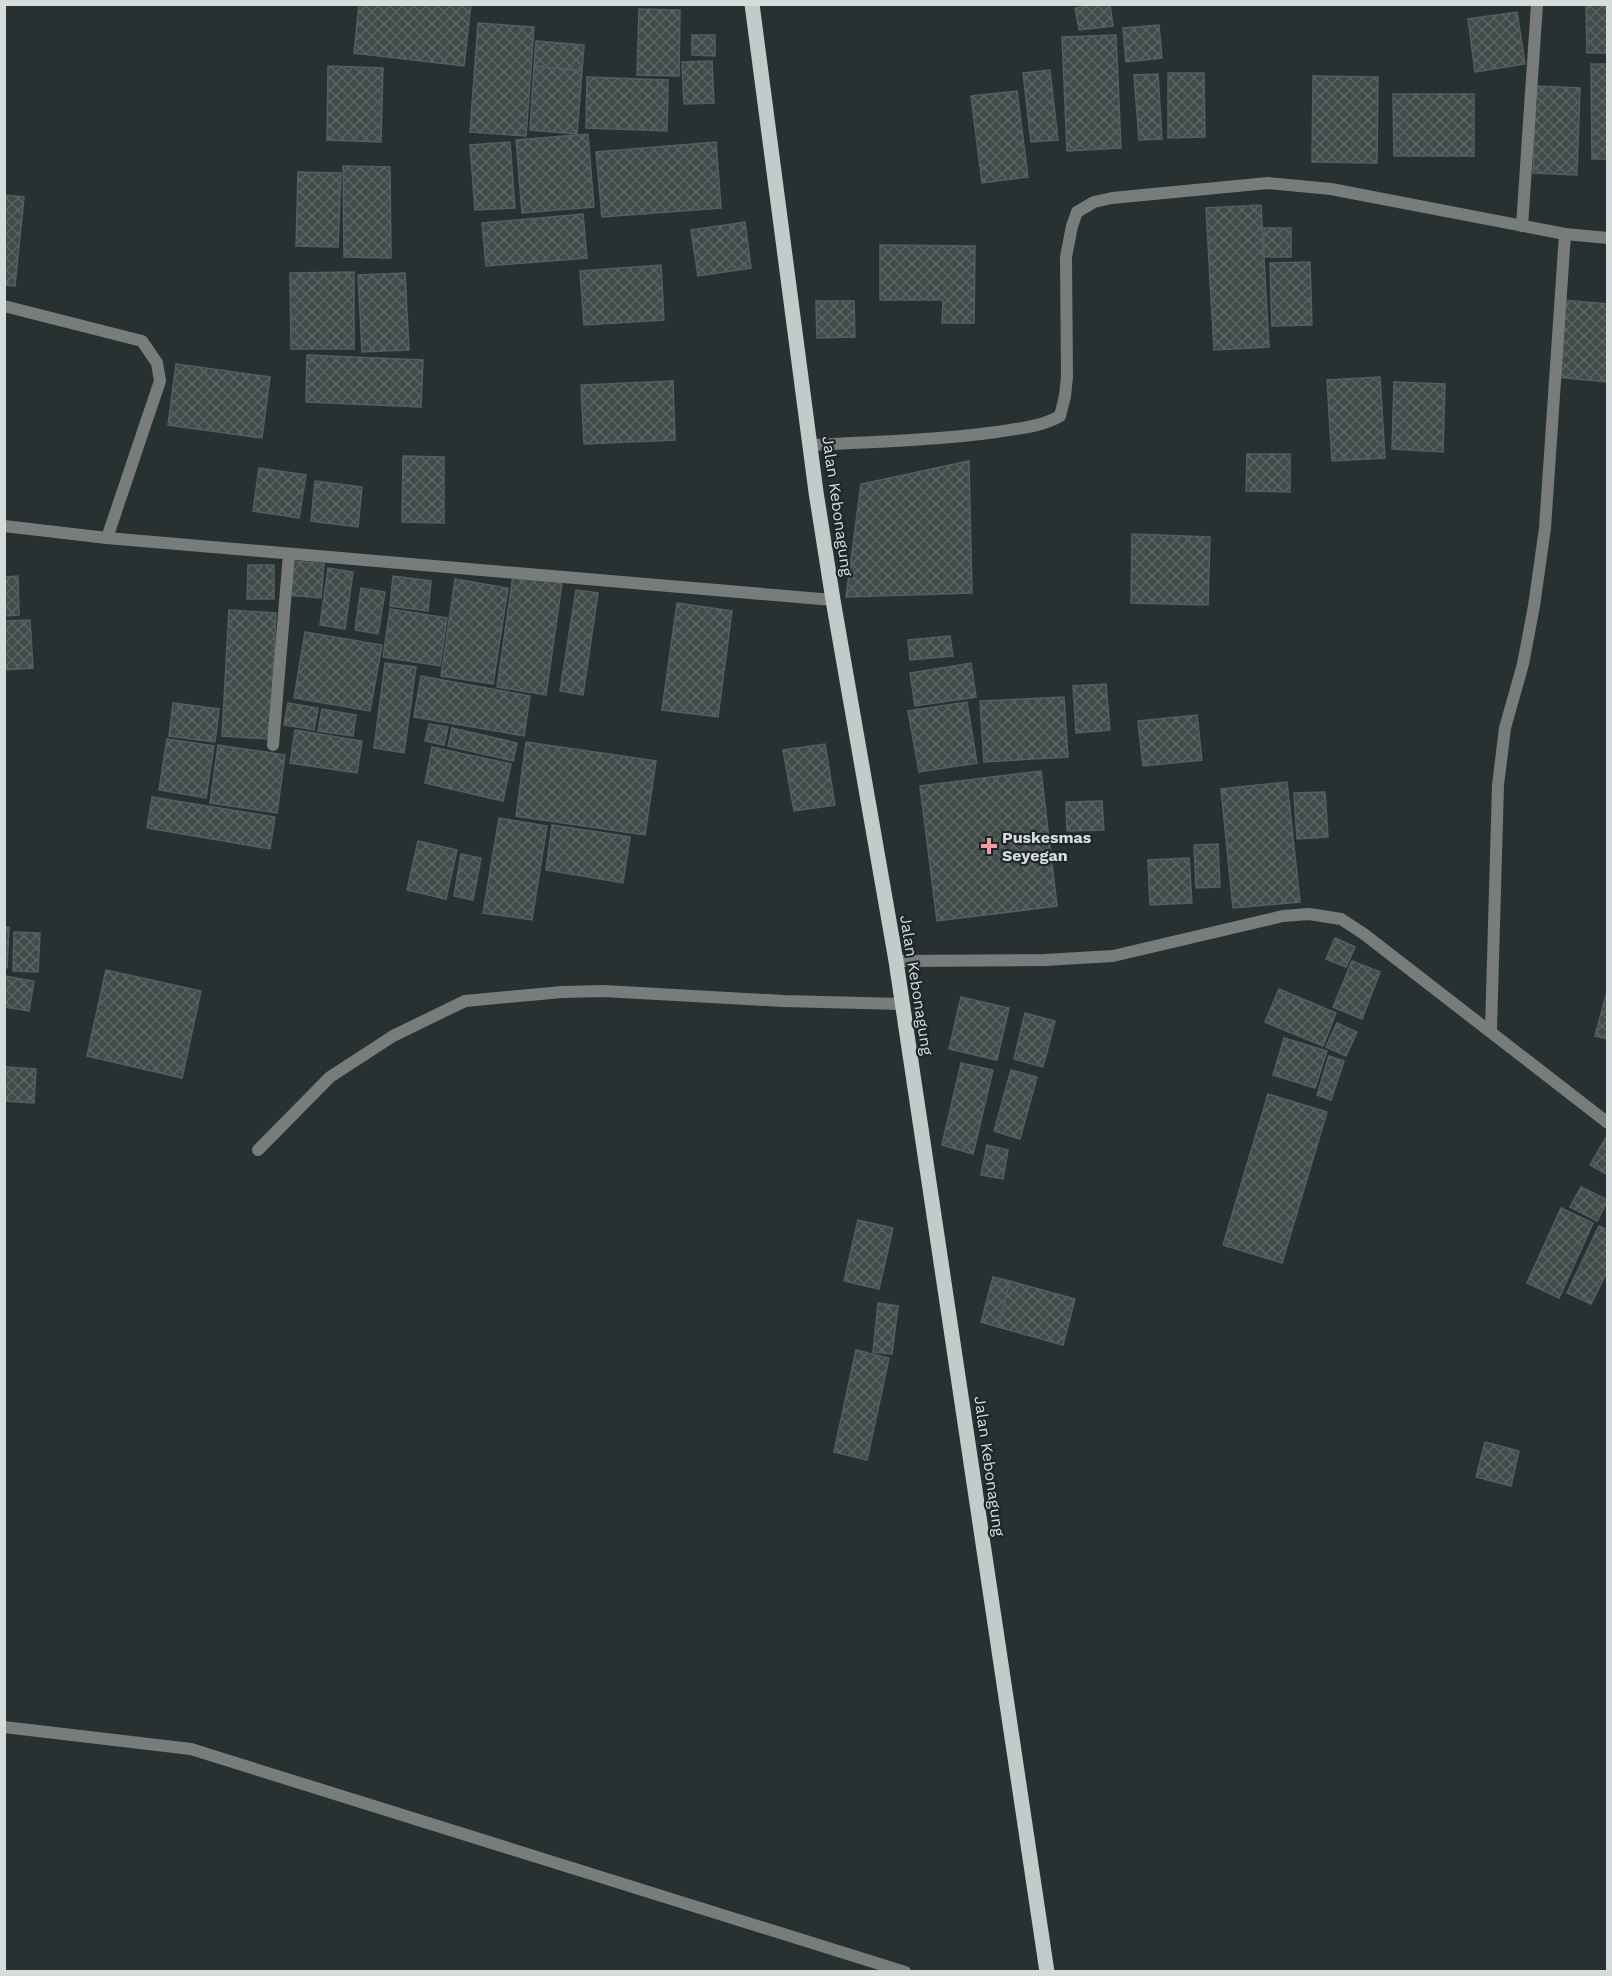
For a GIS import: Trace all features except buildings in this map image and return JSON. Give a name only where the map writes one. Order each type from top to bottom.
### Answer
[{"type":"main road","name":"Jalan Kebonagung","points":[[752,4],[833,600],[896,961],[1047,1971]]},
{"type":"street","points":[[1522,226],[1537,4]]},
{"type":"street","points":[[811,445],[961,437],[1027,427],[1060,416],[1067,377],[1067,244],[1077,212],[1094,202],[1112,198],[1268,183],[1331,189],[1565,234],[1608,238]]},
{"type":"street","points":[[1491,1030],[1498,785],[1505,728],[1523,664],[1545,528],[1565,234]]},
{"type":"street","points":[[4,306],[142,341],[157,363],[160,381],[107,538]]},
{"type":"street","points":[[4,526],[107,538],[833,600]]},
{"type":"street","points":[[273,745],[289,554]]},
{"type":"street","points":[[896,961],[1045,960],[1113,956],[1283,916],[1309,914],[1341,919],[1365,934],[1491,1030],[1608,1123]]},
{"type":"street","points":[[258,1150],[330,1077],[393,1036],[465,1001],[562,992],[604,991],[784,1001],[902,1004]]},
{"type":"street","points":[[4,1727],[191,1749],[905,1971]]},
{"type":"place","name":"Puskesmas Seyegan","points":[[989,846]]}]
